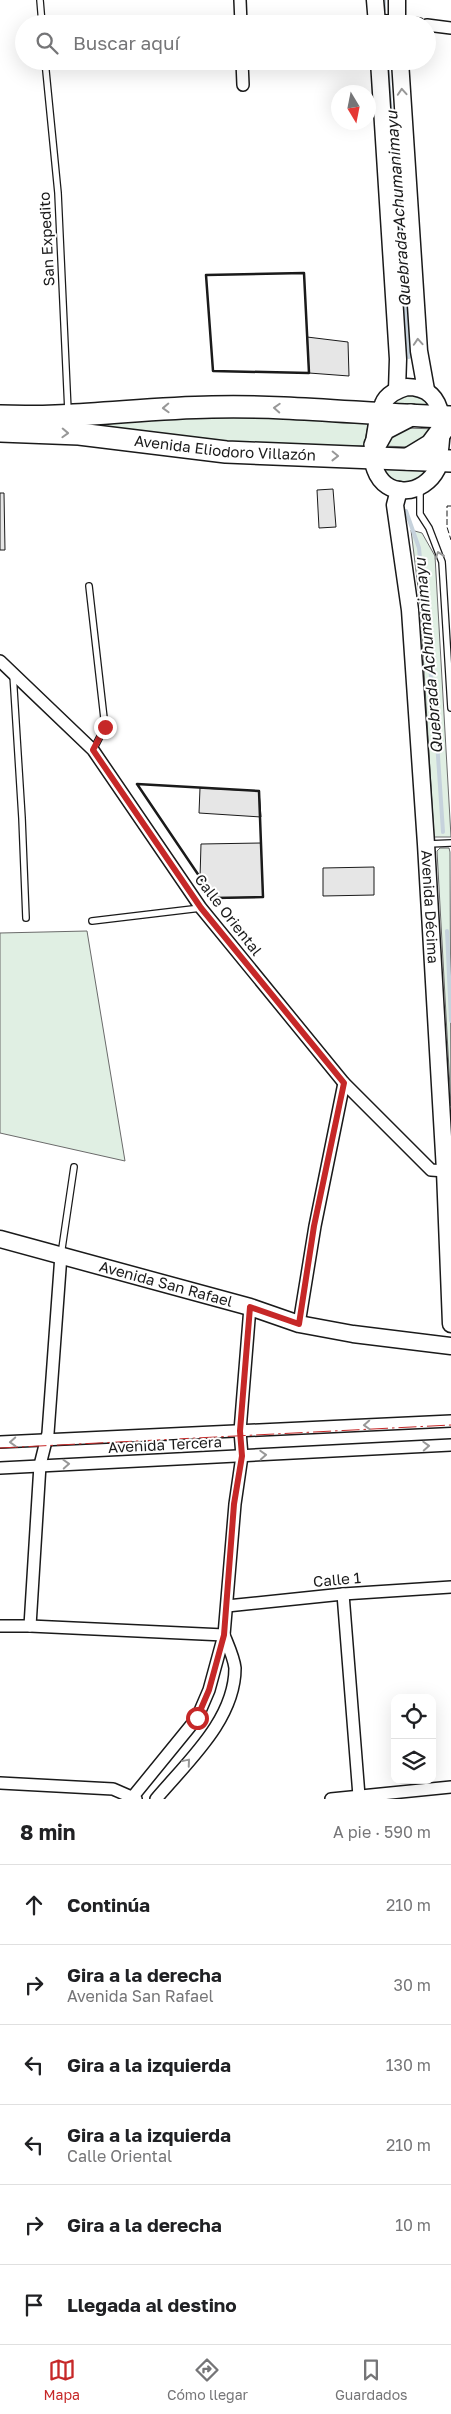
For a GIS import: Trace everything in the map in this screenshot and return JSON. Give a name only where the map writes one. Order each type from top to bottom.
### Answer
[{"type":"highway","name":"Avenida Eliodoro Villazón","points":[[0,416],[68,415],[154,408],[214,406],[411,415],[446,421]]},
{"type":"highway","points":[[374,451],[384,429],[411,415]]},
{"type":"highway","points":[[408,459],[431,445],[438,438],[446,421]]},
{"type":"highway","name":"Avenida Eliodoro Villazón","points":[[0,431],[79,434],[226,452],[374,451],[408,459],[445,460]]},
{"type":"main road","points":[[375,0],[376,15]]},
{"type":"main road","points":[[397,0],[397,15]]},
{"type":"main road","points":[[380,70],[398,359],[397,390]]},
{"type":"main road","points":[[401,70],[419,352],[426,390]]},
{"type":"main road","points":[[407,387],[426,390],[439,401],[446,421],[445,460],[433,476],[420,487],[412,490],[399,490],[385,484],[378,476],[374,451],[380,414],[386,400],[397,390],[407,387]]},
{"type":"main road","name":"Avenida Décima","points":[[399,490],[396,505],[410,610],[426,844],[445,1171],[451,1324]]},
{"type":"main road","name":"Avenida San Rafael","points":[[0,1239],[250,1307],[299,1324],[353,1334],[451,1346]]},
{"type":"street","points":[[240,0],[241,15]]},
{"type":"street","points":[[436,26],[451,28]]},
{"type":"street","points":[[242,70],[243,86]]},
{"type":"street","name":"Calle Oriental","points":[[0,661],[93,750],[201,908],[344,1083],[431,1170],[445,1171]]},
{"type":"street","points":[[299,1324],[314,1226],[344,1083]]},
{"type":"street","points":[[30,1626],[40,1466],[46,1440],[61,1255]]},
{"type":"street","points":[[0,1783],[113,1789],[133,1798],[197,1718],[209,1690],[224,1635],[234,1504],[242,1456],[240,1431],[250,1307]]},
{"type":"street","name":"Avenida Tercera","points":[[0,1442],[451,1421]]},
{"type":"street","name":"Avenida Tercera","points":[[0,1468],[451,1445]]},
{"type":"street","name":"Calle 1","points":[[226,1606],[343,1594],[451,1587]]},
{"type":"street","points":[[343,1594],[359,1796]]},
{"type":"street","points":[[0,1626],[224,1635]]},
{"type":"street","points":[[156,1799],[208,1737],[223,1713],[232,1691],[235,1667],[224,1635]]},
{"type":"street","points":[[331,1799],[451,1787]]},
{"type":"lane","points":[[40,0],[41,15]]},
{"type":"lane","name":"San Expedito","points":[[46,70],[58,193],[68,415]]},
{"type":"lane","points":[[420,487],[420,514],[429,528],[442,562],[451,708]]},
{"type":"lane","points":[[89,586],[105,727],[93,750]]},
{"type":"lane","points":[[13,672],[26,918]]},
{"type":"lane","points":[[426,844],[451,843]]},
{"type":"lane","points":[[92,921],[201,908]]},
{"type":"lane","points":[[61,1255],[74,1167]]},
{"type":"green space","points":[[414,392],[438,409],[388,407],[393,400]]},
{"type":"green space","points":[[167,414],[369,420],[364,446],[267,448],[68,423]]},
{"type":"green space","points":[[406,428],[437,429],[411,447],[381,446],[385,438]]},
{"type":"green space","points":[[378,465],[430,467],[413,483],[394,482]]},
{"type":"green space","points":[[411,530],[422,533],[435,556],[451,837],[434,837],[420,604]]},
{"type":"green space","points":[[440,848],[449,848],[450,852],[451,1106],[437,851]]},
{"type":"green space","points":[[87,931],[125,1161],[0,1133],[0,933]]},
{"type":"building","points":[[307,337],[348,342],[349,376],[309,373]]},
{"type":"building","points":[[333,489],[336,527],[319,528],[317,490]]},
{"type":"building","points":[[0,493],[4,493],[5,550],[0,550]]},
{"type":"building","points":[[200,788],[259,791],[261,817],[199,813]]},
{"type":"building","points":[[261,843],[263,897],[214,898],[200,878],[201,844]]},
{"type":"building","points":[[374,867],[374,895],[323,896],[323,868]]},
{"type":"waterway","name":"Quebrada Achumanimayu","points":[[384,0],[384,10]]},
{"type":"waterway","name":"Quebrada Achumanimayu","points":[[388,70],[409,357]]},
{"type":"waterway","name":"Quebrada Achumanimayu","points":[[406,511],[419,548],[437,741],[443,832]]},
{"type":"waterway","name":"Quebrada Achumanimayu","points":[[447,931],[451,1021]]},
{"type":"fence","points":[[451,506],[447,506],[447,527],[451,540]]},
{"type":"wall","points":[[304,273],[309,373],[213,371],[206,275],[304,273]]},
{"type":"wall","points":[[137,784],[259,791],[263,897],[214,898],[137,784]]},
{"type":"power","points":[[0,1448],[451,1425]]},
{"type":"route","points":[[105,727],[93,750],[201,908],[344,1083],[314,1226],[299,1324],[250,1307],[240,1431],[242,1456],[234,1504],[224,1635],[209,1690],[197,1718]]}]
